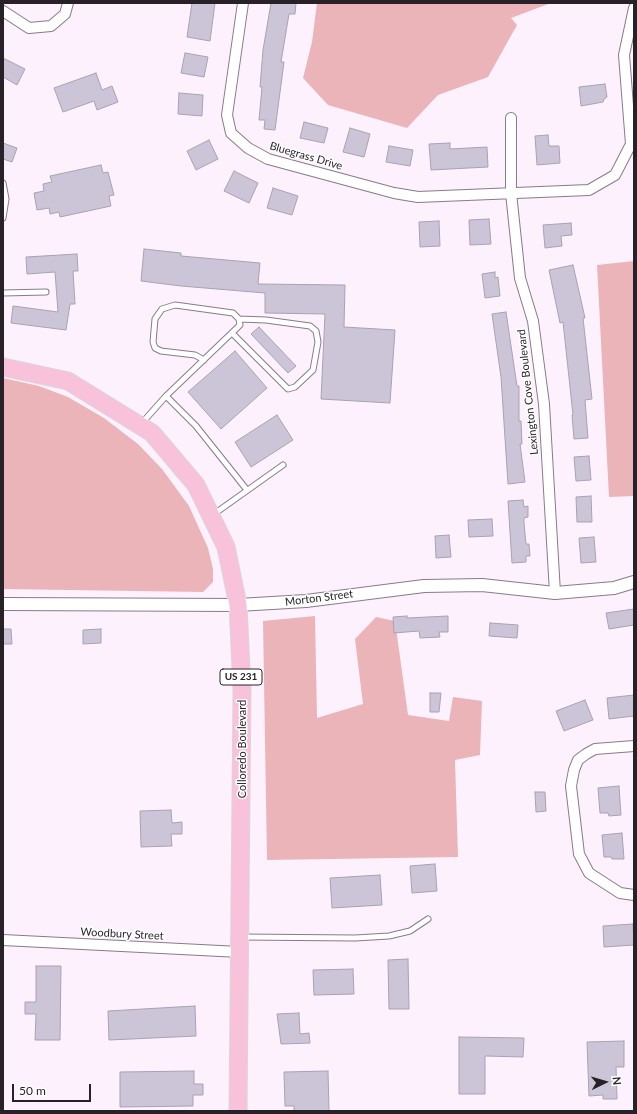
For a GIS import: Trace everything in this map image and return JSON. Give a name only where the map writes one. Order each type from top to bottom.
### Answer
[{"type":"highway","name":"Colloredo Boulevard","points":[[3,367],[68,381],[152,433],[196,485],[226,547],[238,605],[242,689],[238,1111]]},
{"type":"street","points":[[3,11],[29,28],[51,26],[65,14],[68,3]]},
{"type":"street","name":"Bluegrass Drive","points":[[244,3],[227,116],[231,133],[248,148],[268,159],[394,193],[418,197],[589,190],[615,175],[631,144],[624,55],[634,8]]},
{"type":"street","name":"Lexington Cove Boulevard","points":[[510,118],[511,193],[520,278],[533,321],[544,404],[555,593]]},
{"type":"street","name":"Morton Street","points":[[3,604],[238,605],[306,601],[424,586],[482,585],[555,593],[614,588],[634,582]]},
{"type":"street","points":[[634,746],[595,749],[586,754],[578,760],[574,770],[571,786],[579,854],[589,873],[620,893],[634,895]]},
{"type":"street","name":"Woodbury Street","points":[[3,940],[240,944]]},
{"type":"lane","points":[[3,183],[6,198],[3,218]]},
{"type":"lane","points":[[3,293],[46,292]]},
{"type":"lane","points":[[140,425],[166,396],[204,360],[240,325],[239,319],[233,313],[175,305],[162,309],[155,319],[153,342],[155,348],[161,351],[195,355],[204,360]]},
{"type":"lane","points":[[232,333],[288,388],[296,387],[313,370],[318,342],[316,331],[310,326],[266,320],[239,319]]},
{"type":"lane","points":[[166,396],[196,426],[247,490]]},
{"type":"lane","points":[[211,516],[283,465]]},
{"type":"lane","points":[[240,944],[389,936],[410,931],[428,919]]},
{"type":"shaded area","points":[[317,3],[551,3],[511,18],[517,25],[488,77],[438,95],[407,128],[328,105],[303,78],[312,42]]},
{"type":"shaded area","points":[[634,261],[634,496],[609,497],[597,265]]},
{"type":"shaded area","points":[[3,378],[39,386],[68,397],[104,418],[138,444],[162,469],[189,506],[208,548],[213,569],[213,582],[203,592],[3,589]]},
{"type":"shaded area","points":[[315,616],[317,718],[363,704],[355,639],[376,617],[395,621],[408,715],[449,721],[453,697],[482,701],[480,755],[455,760],[458,857],[267,860],[263,621]]},
{"type":"building","points":[[192,3],[215,3],[210,41],[187,37]]},
{"type":"building","points":[[271,3],[296,3],[295,14],[289,14],[281,62],[284,62],[275,130],[264,129],[265,120],[259,120],[263,50]]},
{"type":"building","points":[[185,53],[208,57],[204,77],[181,73]]},
{"type":"building","points":[[3,58],[25,69],[17,85],[3,77]]},
{"type":"building","points":[[96,73],[102,90],[112,86],[118,102],[97,110],[94,101],[63,112],[54,88]]},
{"type":"building","points":[[605,84],[607,97],[603,102],[581,106],[579,87]]},
{"type":"building","points":[[179,93],[203,95],[202,116],[178,114]]},
{"type":"building","points":[[304,122],[328,128],[324,143],[300,138]]},
{"type":"building","points":[[350,128],[370,134],[364,157],[343,152]]},
{"type":"building","points":[[548,135],[549,146],[559,146],[560,163],[537,165],[535,136]]},
{"type":"building","points":[[209,140],[218,159],[196,170],[187,151]]},
{"type":"building","points":[[3,143],[17,148],[12,162],[3,159]]},
{"type":"building","points":[[450,143],[450,149],[487,147],[488,167],[431,170],[429,144]]},
{"type":"building","points":[[389,146],[413,150],[410,166],[386,162]]},
{"type":"building","points":[[101,165],[103,173],[108,172],[114,195],[109,196],[111,206],[60,217],[59,212],[50,214],[49,208],[37,210],[34,193],[44,191],[43,184],[52,182],[50,176]]},
{"type":"building","points":[[234,171],[258,183],[249,203],[224,191]]},
{"type":"building","points":[[273,188],[298,196],[292,215],[267,208]]},
{"type":"building","points":[[489,219],[491,244],[470,245],[469,220]]},
{"type":"building","points":[[439,221],[440,246],[420,247],[419,222]]},
{"type":"building","points":[[571,223],[572,235],[561,236],[562,246],[545,248],[543,225]]},
{"type":"building","points":[[144,249],[181,253],[181,256],[260,263],[258,284],[345,285],[344,327],[395,330],[390,403],[321,399],[325,314],[265,313],[265,293],[141,281]]},
{"type":"building","points":[[77,254],[78,271],[73,271],[75,304],[70,304],[66,330],[11,323],[13,306],[58,312],[55,272],[27,274],[26,257]]},
{"type":"building","points":[[573,265],[585,318],[583,318],[592,399],[585,400],[588,438],[574,439],[573,415],[563,322],[560,323],[549,270]]},
{"type":"building","points":[[495,272],[495,278],[498,277],[500,296],[485,298],[482,274]]},
{"type":"building","points":[[506,312],[517,386],[519,386],[519,421],[521,421],[522,444],[520,444],[525,482],[508,484],[501,377],[492,314]]},
{"type":"building","points":[[259,327],[296,366],[288,373],[251,334]]},
{"type":"building","points":[[235,351],[267,388],[221,429],[188,392]]},
{"type":"building","points":[[277,415],[293,440],[251,467],[235,442]]},
{"type":"building","points":[[589,456],[591,480],[576,481],[574,457]]},
{"type":"building","points":[[591,496],[592,522],[577,522],[576,497]]},
{"type":"building","points":[[523,500],[524,507],[528,506],[528,517],[524,518],[524,523],[526,544],[529,544],[530,556],[526,556],[526,562],[512,563],[508,501]]},
{"type":"building","points":[[492,519],[493,536],[469,537],[468,520]]},
{"type":"building","points":[[449,535],[451,557],[436,558],[435,536]]},
{"type":"building","points":[[594,537],[596,562],[581,563],[579,538]]},
{"type":"building","points":[[634,609],[634,625],[609,629],[606,613]]},
{"type":"building","points":[[407,616],[407,618],[448,616],[448,632],[439,632],[440,637],[420,638],[419,631],[394,633],[393,617]]},
{"type":"building","points":[[490,623],[518,625],[517,638],[489,636]]},
{"type":"building","points":[[3,629],[11,629],[12,644],[3,644]]},
{"type":"building","points":[[101,629],[101,643],[83,644],[83,630]]},
{"type":"building","points":[[430,693],[441,693],[439,712],[430,712]]},
{"type":"building","points":[[634,695],[634,716],[609,719],[607,698]]},
{"type":"building","points":[[585,700],[593,720],[564,731],[556,711]]},
{"type":"building","points":[[619,786],[621,815],[609,816],[608,813],[600,813],[598,788]]},
{"type":"building","points":[[535,792],[545,792],[546,811],[536,812]]},
{"type":"building","points":[[171,810],[172,823],[182,822],[182,834],[171,834],[172,846],[141,847],[140,811]]},
{"type":"building","points":[[622,833],[624,859],[604,857],[602,835]]},
{"type":"building","points":[[435,864],[437,891],[412,893],[410,866]]},
{"type":"building","points":[[380,875],[382,905],[332,908],[330,878]]},
{"type":"building","points":[[633,924],[634,945],[604,947],[603,926]]},
{"type":"building","points":[[408,959],[409,1009],[389,1009],[388,960]]},
{"type":"building","points":[[36,966],[61,966],[60,1040],[35,1040],[36,1014],[25,1014],[25,1002],[36,1002]]},
{"type":"building","points":[[353,969],[354,994],[314,995],[313,970]]},
{"type":"building","points":[[195,1006],[196,1036],[109,1040],[108,1011]]},
{"type":"building","points":[[299,1013],[300,1034],[309,1033],[310,1043],[281,1044],[277,1014]]},
{"type":"building","points":[[459,1037],[524,1038],[523,1057],[485,1056],[485,1094],[459,1094]]},
{"type":"building","points":[[624,1041],[624,1067],[616,1067],[617,1099],[603,1099],[603,1095],[589,1096],[587,1042]]},
{"type":"building","points":[[194,1071],[194,1084],[203,1084],[203,1095],[193,1095],[193,1106],[120,1107],[120,1072]]},
{"type":"building","points":[[328,1071],[329,1111],[294,1111],[294,1106],[285,1106],[284,1072]]}]
